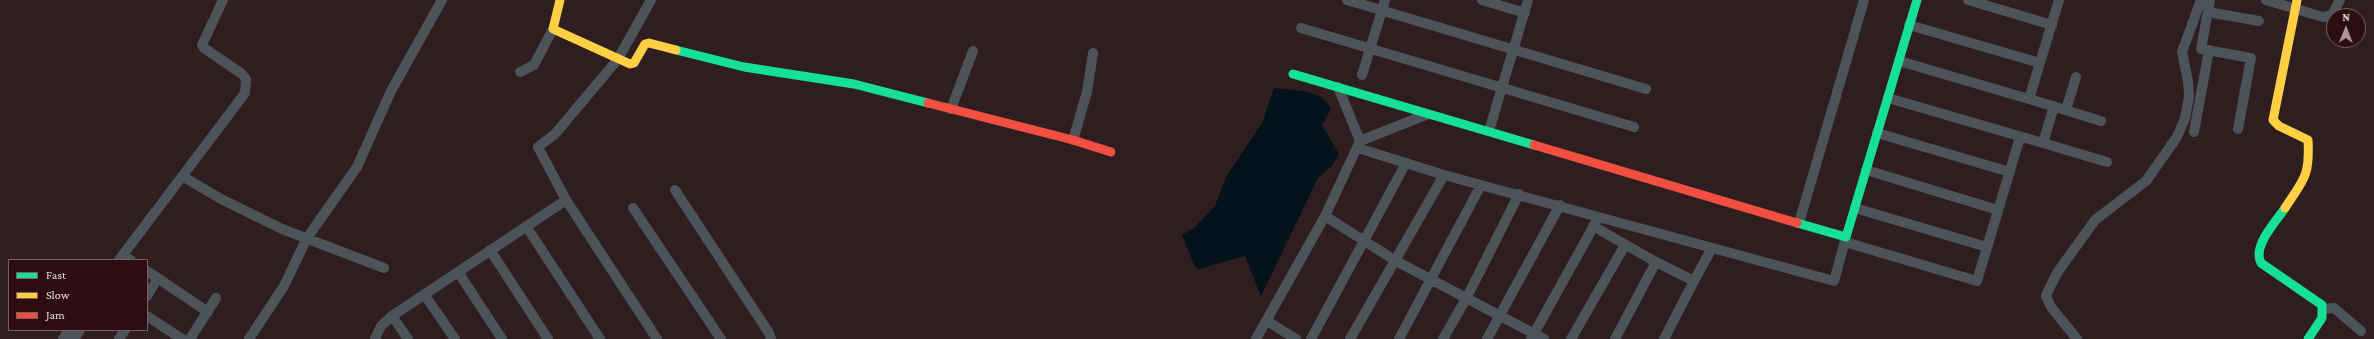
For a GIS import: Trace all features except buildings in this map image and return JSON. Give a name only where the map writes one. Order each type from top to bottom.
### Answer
[{"type":"street","points":[[126,259],[131,242],[245,93],[246,79],[242,74],[204,48],[202,45],[223,0]]},
{"type":"street","points":[[249,339],[284,286],[307,238],[357,167],[391,91],[442,0]]},
{"type":"street","points":[[520,72],[534,65],[553,29],[560,0]]},
{"type":"street","points":[[651,0],[618,59],[555,134],[538,147],[566,200],[657,339]]},
{"type":"street","points":[[1347,0],[1646,89]]},
{"type":"street","points":[[1362,75],[1385,0]]},
{"type":"street","points":[[1482,0],[1524,13]]},
{"type":"street","points":[[1489,132],[1528,0]]},
{"type":"street","points":[[1799,223],[1864,0]]},
{"type":"street","points":[[1338,87],[1359,145],[1406,163],[1444,175],[1560,205],[1834,281],[1917,0]]},
{"type":"street","points":[[1968,0],[2052,25]]},
{"type":"street","points":[[2029,99],[2059,0]]},
{"type":"street","points":[[2077,339],[2050,307],[2046,296],[2057,273],[2095,220],[2146,181],[2177,137],[2185,118],[2189,97],[2182,52],[2200,0]]},
{"type":"street","points":[[2210,0],[2201,49],[2251,58],[2238,128]]},
{"type":"street","points":[[2266,0],[2297,5],[2310,15],[2328,17],[2332,15],[2340,0]]},
{"type":"street","points":[[2297,5],[2273,120],[2278,126],[2306,138],[2309,145],[2307,174],[2260,246],[2258,257],[2261,262],[2322,305],[2324,309],[2323,317],[2308,339]]},
{"type":"street","points":[[2208,12],[2260,21]]},
{"type":"street","points":[[1909,25],[2040,63]]},
{"type":"street","points":[[1301,28],[1634,127]]},
{"type":"street","points":[[553,29],[566,33],[630,64],[634,63],[645,44],[649,43],[744,67],[854,84],[1073,140],[1111,152]]},
{"type":"street","points":[[2194,132],[2209,50]]},
{"type":"street","points":[[951,109],[973,51]]},
{"type":"street","points":[[1073,140],[1087,92],[1093,53]]},
{"type":"street","points":[[1899,61],[2101,121]]},
{"type":"street","points":[[1293,74],[1799,223],[1845,240],[1977,281],[2020,137]]},
{"type":"street","points":[[2066,110],[2076,76]]},
{"type":"street","points":[[1888,98],[2107,162]]},
{"type":"street","points":[[2043,143],[2054,106]]},
{"type":"street","points":[[1256,339],[1325,216],[1359,145],[1428,114]]},
{"type":"street","points":[[1877,133],[2010,172]]},
{"type":"street","points":[[1311,339],[1406,163]]},
{"type":"street","points":[[1866,170],[1998,210]]},
{"type":"street","points":[[1350,339],[1444,175]]},
{"type":"street","points":[[182,176],[221,199],[282,229],[384,268]]},
{"type":"street","points":[[1399,339],[1430,278],[1481,185]]},
{"type":"street","points":[[676,190],[769,332],[771,339]]},
{"type":"street","points":[[1443,339],[1467,297],[1518,194]]},
{"type":"street","points":[[375,339],[381,326],[392,316],[566,200]]},
{"type":"street","points":[[1487,339],[1501,316],[1560,205]]},
{"type":"street","points":[[633,208],[721,339]]},
{"type":"street","points":[[1855,208],[1987,247]]},
{"type":"street","points":[[1325,216],[1363,242],[1396,261],[1467,297],[1501,316],[1532,336],[1544,339]]},
{"type":"street","points":[[1532,336],[1599,216]]},
{"type":"street","points":[[526,226],[600,339]]},
{"type":"street","points":[[1593,226],[1656,262],[1694,281]]},
{"type":"street","points":[[1571,339],[1625,245]]},
{"type":"street","points":[[1664,339],[1712,248]]},
{"type":"street","points":[[490,250],[548,339]]},
{"type":"street","points":[[1615,339],[1656,262]]},
{"type":"street","points":[[148,272],[208,312]]},
{"type":"street","points":[[458,272],[502,339]]},
{"type":"street","points":[[148,294],[158,278]]},
{"type":"street","points":[[424,294],[454,339]]},
{"type":"street","points":[[190,339],[216,298]]},
{"type":"street","points":[[2324,309],[2334,308],[2361,331]]},
{"type":"street","points":[[392,316],[408,339]]},
{"type":"street","points":[[148,317],[182,339]]},
{"type":"street","points":[[1267,321],[1296,339]]},
{"type":"water","points":[[1274,88],[1307,92],[1321,97],[1327,102],[1331,109],[1322,125],[1339,154],[1331,167],[1318,178],[1261,296],[1245,256],[1199,269],[1195,267],[1182,235],[1194,228],[1215,206],[1226,177],[1262,123]]},
{"type":"traffic: fast","points":[[1797,223],[1846,237],[1917,0]]},
{"type":"traffic: fast","points":[[676,50],[744,67],[854,84],[928,103]]},
{"type":"traffic: fast","points":[[1293,74],[1534,145]]},
{"type":"traffic: fast","points":[[2285,208],[2266,234],[2262,242],[2259,256],[2261,263],[2322,305],[2322,318],[2308,339]]},
{"type":"traffic: slow","points":[[560,0],[553,29],[630,64],[634,63],[645,44],[649,43],[676,50]]},
{"type":"traffic: slow","points":[[2285,208],[2301,183],[2307,170],[2308,162],[2308,140],[2279,126],[2273,120],[2297,0]]},
{"type":"traffic: jam","points":[[928,103],[1073,140],[1111,152]]},
{"type":"traffic: jam","points":[[1534,145],[1797,223]]}]
